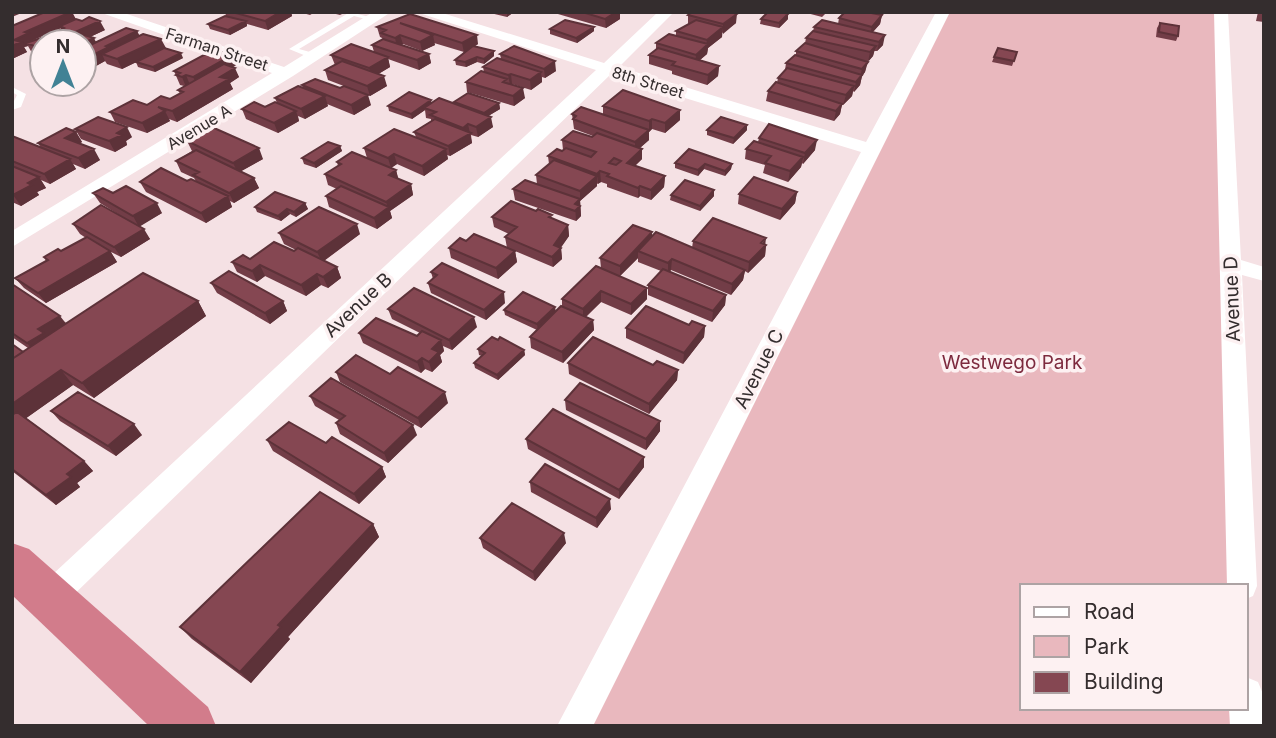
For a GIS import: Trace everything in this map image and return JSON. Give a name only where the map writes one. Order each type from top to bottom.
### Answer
[{"type":"highway","points":[[12,564],[189,726]]},
{"type":"street","name":"Farman Street","points":[[106,12],[287,73]]},
{"type":"street","name":"8th Street","points":[[423,12],[872,150]]},
{"type":"street","name":"Avenue B","points":[[49,598],[667,12]]},
{"type":"street","name":"Avenue C","points":[[574,726],[943,12]]},
{"type":"street","name":"Avenue D","points":[[1221,12],[1242,584]]},
{"type":"street","name":"Avenue A","points":[[12,240],[379,16]]},
{"type":"street","points":[[1231,264],[1264,274]]},
{"type":"lane","points":[[12,89],[22,94],[18,105],[12,108]]},
{"type":"green space","name":"Westwego Park","points":[[943,12],[1221,12],[1242,584],[1020,584],[1020,710],[1246,710],[1247,726],[574,726]]},
{"type":"building","points":[[45,12],[71,12],[34,28],[28,28],[25,32],[28,33],[14,40],[21,42],[12,46],[12,26]]},
{"type":"building","points":[[232,12],[280,12],[265,21]]},
{"type":"building","points":[[582,12],[616,12],[605,19]]},
{"type":"building","points":[[692,12],[737,14],[723,24],[688,15]]},
{"type":"building","points":[[768,12],[788,14],[779,23],[761,19]]},
{"type":"building","points":[[845,12],[882,15],[872,27],[839,18]]},
{"type":"building","points":[[410,14],[477,35],[462,43],[400,23],[433,35],[420,42],[400,35],[395,38],[381,33],[386,30],[377,27]]},
{"type":"building","points":[[225,16],[246,21],[228,30],[208,24]]},
{"type":"building","points":[[89,17],[100,21],[84,28],[60,26],[76,19],[82,21]]},
{"type":"building","points":[[565,20],[594,27],[576,38],[550,29]]},
{"type":"building","points":[[696,20],[723,27],[707,40],[676,31]]},
{"type":"building","points":[[822,20],[885,35],[879,42],[814,27]]},
{"type":"building","points":[[1160,23],[1179,26],[1178,36],[1159,32]]},
{"type":"building","points":[[126,28],[137,31],[98,52],[98,41]]},
{"type":"building","points":[[813,31],[876,46],[870,52],[806,38]]},
{"type":"building","points":[[143,34],[161,39],[117,59],[102,54]]},
{"type":"building","points":[[669,34],[708,44],[696,55],[656,43]]},
{"type":"building","points":[[383,39],[429,54],[417,60],[372,45]]},
{"type":"building","points":[[805,43],[868,62],[862,69],[796,51]]},
{"type":"building","points":[[351,44],[388,57],[369,68],[331,55]]},
{"type":"building","points":[[473,46],[494,51],[484,59],[477,57],[465,62],[455,60]]},
{"type":"building","points":[[514,46],[555,61],[544,69],[500,54]]},
{"type":"building","points":[[164,48],[181,53],[153,67],[136,62]]},
{"type":"building","points":[[658,48],[719,66],[708,75],[672,65],[675,62],[649,55]]},
{"type":"building","points":[[998,48],[1017,52],[1014,61],[994,57]]},
{"type":"building","points":[[213,50],[232,55],[193,77],[176,75],[180,73],[174,71]]},
{"type":"building","points":[[795,55],[862,75],[856,82],[786,63]]},
{"type":"building","points":[[497,58],[541,72],[530,80],[483,67]]},
{"type":"building","points":[[342,61],[384,76],[367,86],[325,70]]},
{"type":"building","points":[[224,64],[235,68],[220,77],[229,79],[172,111],[158,107],[165,111],[142,123],[110,112],[133,100],[147,105],[161,96],[170,99],[183,92],[178,90]]},
{"type":"building","points":[[787,68],[854,86],[846,95],[778,78]]},
{"type":"building","points":[[481,71],[507,79],[503,82],[523,88],[513,96],[466,82]]},
{"type":"building","points":[[315,79],[368,95],[351,105],[302,85]]},
{"type":"building","points":[[776,82],[842,104],[836,111],[768,91]]},
{"type":"building","points":[[298,86],[325,96],[301,109],[275,98]]},
{"type":"building","points":[[623,90],[680,110],[665,123],[652,119],[649,121],[603,106]]},
{"type":"building","points":[[409,92],[431,100],[411,114],[388,106]]},
{"type":"building","points":[[468,93],[499,103],[484,113],[454,102]]},
{"type":"building","points":[[439,98],[491,117],[476,127],[468,124],[463,128],[430,115],[436,112],[424,108]]},
{"type":"building","points":[[254,102],[265,107],[275,102],[296,111],[274,123],[242,109]]},
{"type":"building","points":[[581,107],[649,130],[635,142],[573,119],[576,116],[572,114]]},
{"type":"building","points":[[98,117],[127,127],[117,133],[122,135],[109,141],[75,129]]},
{"type":"building","points":[[721,117],[747,125],[734,138],[707,130]]},
{"type":"building","points":[[435,119],[471,133],[448,146],[414,132]]},
{"type":"building","points":[[769,124],[817,140],[805,153],[759,138]]},
{"type":"building","points":[[66,128],[76,132],[65,138],[94,149],[78,158],[38,143]]},
{"type":"building","points":[[214,128],[259,148],[233,163],[187,141]]},
{"type":"building","points":[[394,129],[446,149],[422,166],[394,154],[388,158],[364,148]]},
{"type":"building","points":[[573,131],[592,137],[597,133],[642,149],[627,163],[665,176],[651,190],[640,186],[638,188],[607,176],[609,174],[600,171],[597,174],[548,156],[557,149],[562,151],[566,148],[591,157],[596,152],[562,140]],"holes":[[[614,158],[621,161],[616,165],[609,163]]]},
{"type":"building","points":[[12,136],[70,159],[44,174],[12,161]]},
{"type":"building","points":[[754,141],[803,157],[790,171],[765,163],[771,156],[746,149]]},
{"type":"building","points":[[328,142],[340,146],[314,163],[302,158]]},
{"type":"building","points":[[689,149],[732,164],[725,171],[705,164],[698,170],[675,163]]},
{"type":"building","points":[[196,150],[254,178],[229,193],[193,175],[199,172],[176,161]]},
{"type":"building","points":[[352,152],[396,170],[389,175],[411,184],[386,202],[325,174],[341,164],[337,162]]},
{"type":"building","points":[[554,160],[597,176],[580,191],[536,175]]},
{"type":"building","points":[[12,166],[39,177],[28,183],[32,185],[12,195]]},
{"type":"building","points":[[161,168],[228,196],[201,213],[140,182]]},
{"type":"building","points":[[754,177],[797,192],[782,209],[739,194]]},
{"type":"building","points":[[525,180],[580,199],[575,204],[580,206],[575,211],[513,189]]},
{"type":"building","points":[[685,180],[714,190],[700,206],[671,195]]},
{"type":"building","points":[[126,186],[157,203],[133,216],[93,193],[103,188],[113,193]]},
{"type":"building","points":[[341,186],[389,207],[374,218],[326,196]]},
{"type":"building","points":[[275,192],[305,203],[294,212],[287,209],[278,216],[255,207]]},
{"type":"building","points":[[511,201],[536,211],[538,209],[568,225],[554,245],[561,248],[552,257],[505,237],[517,227],[492,217]]},
{"type":"building","points":[[101,205],[144,229],[114,247],[73,224]]},
{"type":"building","points":[[319,207],[357,224],[317,252],[279,233]]},
{"type":"building","points":[[713,218],[766,238],[761,243],[766,245],[749,262],[693,241]]},
{"type":"building","points":[[633,225],[652,232],[620,266],[600,258]]},
{"type":"building","points":[[656,232],[745,270],[732,284],[672,259],[668,263],[638,251]]},
{"type":"building","points":[[474,234],[515,251],[496,268],[449,248],[460,238],[466,241]]},
{"type":"building","points":[[87,237],[110,251],[38,293],[15,278],[48,260],[44,257],[58,249],[61,251]]},
{"type":"building","points":[[274,242],[294,251],[298,248],[337,267],[323,277],[317,274],[301,285],[260,265],[252,271],[232,262],[243,255],[250,259]]},
{"type":"building","points":[[442,263],[504,292],[484,310],[428,283],[437,275],[431,272]]},
{"type":"building","points":[[596,266],[647,288],[631,304],[601,291],[583,309],[562,299]]},
{"type":"building","points":[[663,269],[726,295],[713,311],[648,285]]},
{"type":"building","points":[[229,271],[283,301],[265,313],[211,283]]},
{"type":"building","points":[[143,273],[198,301],[82,383],[61,370],[12,404],[12,359]]},
{"type":"building","points":[[12,284],[60,316],[38,329],[44,333],[27,343],[12,333]]},
{"type":"building","points":[[414,288],[474,317],[449,340],[388,309]]},
{"type":"building","points":[[523,292],[555,307],[537,324],[504,310]]},
{"type":"building","points":[[561,306],[593,320],[562,352],[530,337]]},
{"type":"building","points":[[646,306],[689,325],[692,321],[705,326],[684,353],[626,328]]},
{"type":"building","points":[[376,318],[417,336],[422,331],[441,340],[432,349],[439,352],[429,362],[422,358],[417,362],[359,333]]},
{"type":"building","points":[[492,337],[498,340],[500,337],[524,350],[497,375],[474,363],[485,353],[478,349]]},
{"type":"building","points":[[593,337],[653,365],[657,361],[678,370],[649,404],[568,363]]},
{"type":"building","points":[[12,344],[23,352],[12,359]]},
{"type":"building","points":[[356,355],[390,374],[398,367],[445,392],[418,418],[336,372]]},
{"type":"building","points":[[331,378],[413,425],[384,453],[336,423],[345,416],[310,396]]},
{"type":"building","points":[[580,383],[660,421],[646,439],[565,400]]},
{"type":"building","points":[[78,392],[134,424],[108,446],[51,411]]},
{"type":"building","points":[[553,409],[644,457],[619,490],[526,439]]},
{"type":"building","points":[[17,412],[84,461],[67,474],[71,477],[46,495],[12,469],[12,415]]},
{"type":"building","points":[[289,422],[326,443],[332,437],[382,467],[354,494],[267,440]]},
{"type":"building","points":[[545,464],[610,499],[596,518],[530,482]]},
{"type":"building","points":[[320,492],[373,524],[278,625],[281,627],[240,672],[180,627]]},
{"type":"building","points":[[512,503],[564,533],[533,572],[480,538]]}]
